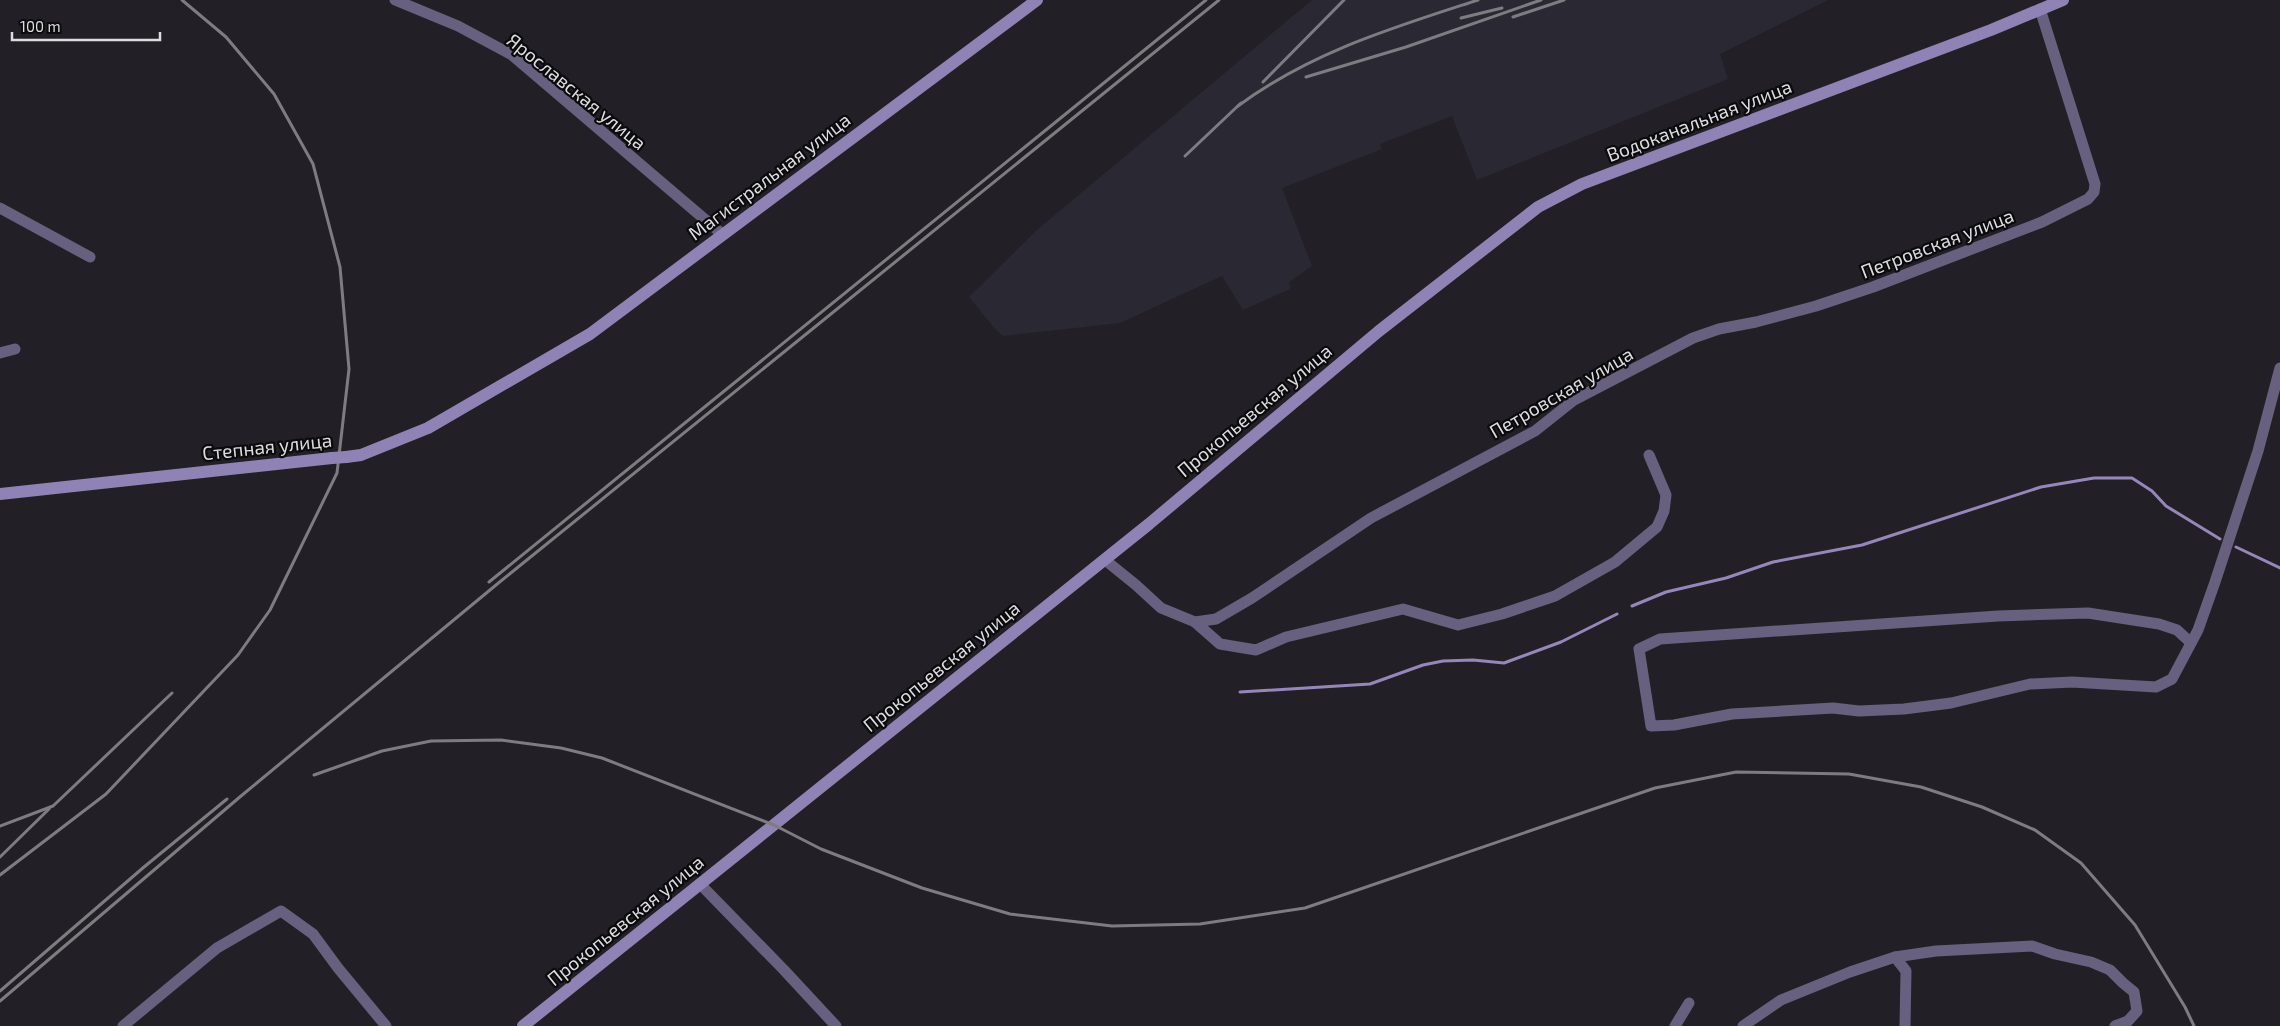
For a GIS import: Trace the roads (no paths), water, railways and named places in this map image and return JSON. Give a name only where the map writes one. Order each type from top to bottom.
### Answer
[{"type":"main road","name":"Магистральная улица","points":[[519,376],[590,334],[1037,0]]},
{"type":"main road","name":"Водоканальная улица","points":[[1379,331],[1538,207],[1582,184],[1978,35],[2063,0]]},
{"type":"main road","name":"Прокопьевская улица","points":[[523,1026],[1149,524],[1379,331]]},
{"type":"main road","name":"Степная улица","points":[[0,494],[361,455],[428,428],[519,376]]},
{"type":"street","name":"Ярославская улица","points":[[395,0],[458,26],[512,55],[722,234]]},
{"type":"street","name":"Петровская улица","points":[[1195,622],[1216,619],[1252,598],[1371,518],[1535,431],[1574,400],[1693,338],[1719,329],[1756,322],[1816,306],[1873,287],[2042,222],[2088,199],[2094,192],[2093,178],[2040,10]]},
{"type":"street","points":[[0,208],[90,256]]},
{"type":"street","points":[[0,353],[15,350]]},
{"type":"street","points":[[2190,642],[2177,630],[2159,624],[2088,613],[1998,616],[1660,639],[1639,649],[1651,726],[1674,725],[1732,714],[1833,708],[1858,711],[1904,709],[1951,703],[2030,684],[2072,682],[2156,687],[2172,679],[2198,630],[2258,451],[2280,368]]},
{"type":"street","points":[[1110,564],[1136,584],[1161,608],[1195,622],[1220,644],[1256,650],[1286,637],[1403,609],[1458,625],[1502,614],[1555,596],[1615,562],[1657,527],[1664,511],[1666,495],[1649,456]]},
{"type":"street","points":[[700,884],[836,1026]]},
{"type":"street","points":[[123,1026],[217,948],[281,911],[313,934],[338,968],[386,1026]]},
{"type":"street","points":[[1743,1026],[1781,1000],[1850,972],[1895,957],[1936,951],[2032,946],[2055,954],[2091,962],[2110,970],[2122,984],[2134,992],[2137,1011],[2128,1021],[2115,1026]]},
{"type":"street","points":[[1895,957],[1906,970],[1905,1026]]},
{"type":"street","points":[[1675,1026],[1689,1003]]},
{"type":"waterway","points":[[1632,606],[1666,592],[1726,578],[1773,562],[1862,545],[2041,487],[2094,478],[2132,478],[2152,491],[2166,506],[2220,539]]},
{"type":"waterway","points":[[2236,547],[2280,568]]},
{"type":"waterway","points":[[1240,692],[1370,684],[1423,665],[1443,661],[1473,660],[1504,663],[1561,642],[1617,614]]},
{"type":"railway","points":[[0,875],[106,794],[238,655],[270,610],[337,473],[349,369],[340,267],[313,164],[274,94],[226,37],[182,0]]},
{"type":"railway","points":[[489,582],[1206,0]]},
{"type":"railway","points":[[0,1001],[241,796],[496,585],[1219,0]]},
{"type":"railway","points":[[1263,82],[1344,0]]},
{"type":"railway","points":[[1238,106],[1266,87],[1323,56],[1353,43],[1478,0]]},
{"type":"railway","points":[[1306,77],[1406,47],[1541,0]]},
{"type":"railway","points":[[1513,17],[1564,0]]},
{"type":"railway","points":[[1461,18],[1502,8]]},
{"type":"railway","points":[[1185,156],[1241,103]]},
{"type":"railway","points":[[0,826],[53,806],[172,693]]},
{"type":"railway","points":[[314,775],[382,751],[431,741],[501,740],[561,748],[602,758],[774,825],[821,849],[922,888],[1010,914],[1112,926],[1200,924],[1305,908],[1655,788],[1736,772],[1849,774],[1921,787],[1982,807],[2035,830],[2081,863],[2135,925],[2185,1007],[2194,1026]]},
{"type":"railway","points":[[0,991],[144,867],[227,799]]},
{"type":"railway","points":[[0,857],[49,809]]}]
